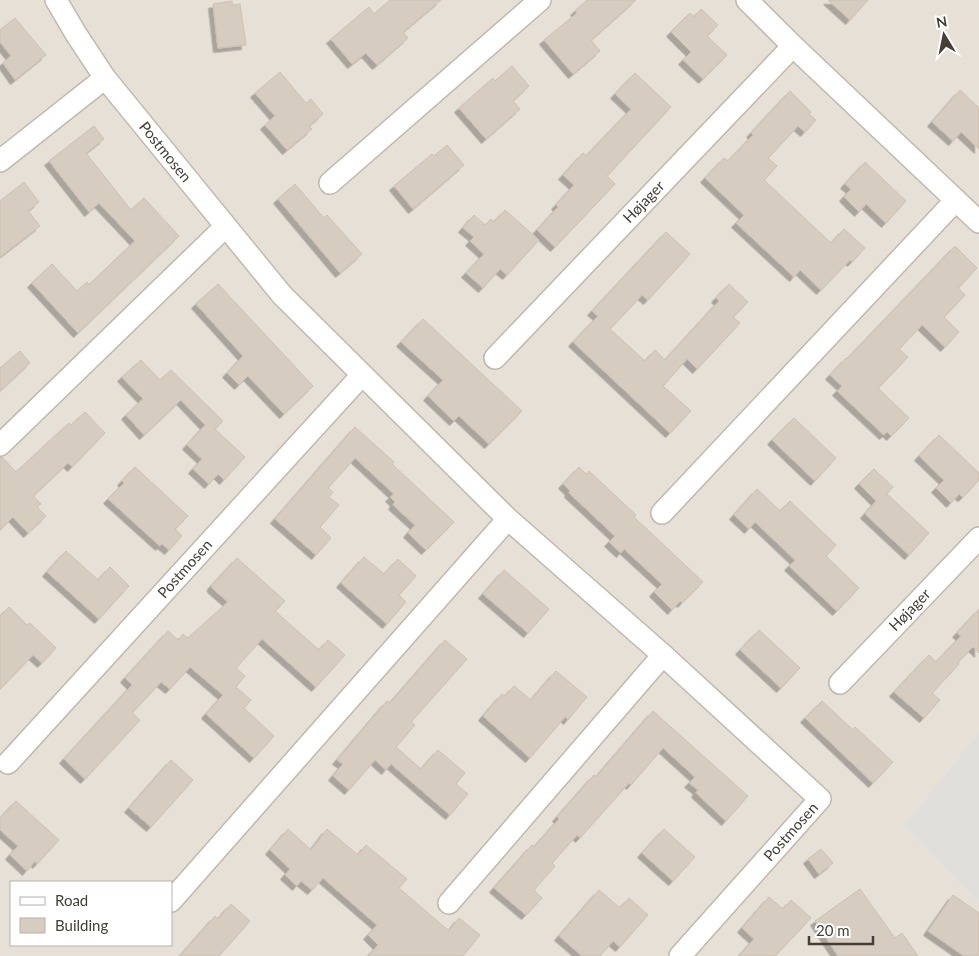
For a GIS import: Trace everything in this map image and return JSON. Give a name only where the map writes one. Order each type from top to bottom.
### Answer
[{"type":"street","name":"Postmosen","points":[[56,0],[105,78],[282,295],[508,518],[663,655],[820,799],[680,956]]},
{"type":"street","points":[[330,183],[540,0]]},
{"type":"street","points":[[747,0],[979,222]]},
{"type":"street","name":"Højager","points":[[495,358],[793,46]]},
{"type":"street","points":[[0,161],[105,78]]},
{"type":"street","points":[[662,513],[956,200]]},
{"type":"street","points":[[0,445],[225,227]]},
{"type":"street","name":"Postmosen","points":[[8,763],[362,375]]},
{"type":"street","points":[[172,900],[508,518]]},
{"type":"street","name":"Højager","points":[[840,683],[979,538]]},
{"type":"street","points":[[449,903],[663,655]]},
{"type":"shaded area","points":[[0,0],[979,0],[979,732],[903,826],[979,903],[979,956],[0,956]]},
{"type":"shaded area","points":[[979,732],[979,903],[903,826]]},
{"type":"building","points":[[390,0],[441,0],[403,32],[408,38],[377,65],[366,53],[352,64],[331,39],[369,7],[374,14]]},
{"type":"building","points":[[587,0],[636,0],[591,40],[600,51],[573,74],[544,40],[577,13],[575,11]]},
{"type":"building","points":[[828,0],[868,0],[850,20]]},
{"type":"building","points":[[232,1],[232,5],[240,4],[246,45],[218,48],[213,4]]},
{"type":"building","points":[[701,9],[718,25],[707,36],[727,55],[703,79],[683,60],[691,52],[671,32],[690,13],[694,17]]},
{"type":"building","points":[[15,18],[46,55],[15,80],[3,63],[11,56],[0,42],[0,30]]},
{"type":"building","points":[[512,66],[529,86],[513,101],[520,109],[486,139],[459,108],[493,78],[495,81]]},
{"type":"building","points":[[280,72],[306,103],[311,99],[323,114],[309,126],[312,129],[287,150],[265,125],[275,116],[255,93]]},
{"type":"building","points":[[635,73],[671,107],[607,176],[615,184],[555,247],[537,230],[558,207],[556,205],[574,185],[563,175],[583,153],[586,156],[631,109],[615,94]]},
{"type":"building","points":[[960,90],[979,108],[979,149],[961,132],[953,141],[932,122]]},
{"type":"building","points":[[790,91],[811,112],[809,114],[816,120],[805,132],[798,126],[768,158],[777,166],[764,180],[831,243],[844,229],[865,248],[852,262],[850,260],[821,290],[800,270],[794,277],[736,223],[744,215],[705,178],[724,158],[728,161]]},
{"type":"building","points":[[94,126],[104,139],[86,153],[131,210],[144,198],[179,236],[78,333],[32,283],[52,264],[77,291],[87,282],[89,285],[135,241],[99,203],[89,212],[49,161]]},
{"type":"building","points":[[447,145],[464,165],[413,209],[394,186],[432,154],[434,156]]},
{"type":"building","points":[[865,162],[906,201],[886,223],[866,204],[859,212],[844,197],[851,189],[845,184]]},
{"type":"building","points":[[24,182],[39,202],[28,211],[40,226],[0,257],[0,201]]},
{"type":"building","points":[[295,184],[324,218],[327,215],[362,254],[340,273],[278,199]]},
{"type":"building","points":[[505,210],[539,240],[507,275],[500,269],[483,288],[466,273],[484,254],[470,241],[474,237],[463,228],[474,215],[485,225],[491,219],[494,222]]},
{"type":"building","points":[[666,232],[690,254],[648,300],[642,295],[610,329],[645,361],[655,350],[665,360],[719,301],[716,298],[729,284],[748,302],[733,317],[740,323],[697,369],[687,359],[663,386],[691,411],[670,433],[573,342],[598,316],[592,311]]},
{"type":"building","points":[[955,246],[977,268],[958,288],[965,295],[944,317],[959,332],[945,347],[922,325],[899,349],[908,357],[878,388],[909,418],[891,436],[887,432],[884,435],[837,391],[842,386],[830,375]]},
{"type":"building","points":[[218,284],[313,386],[284,414],[248,376],[239,385],[227,373],[243,356],[196,304]]},
{"type":"building","points":[[423,319],[522,411],[489,444],[459,416],[454,421],[428,396],[443,380],[401,342]]},
{"type":"building","points":[[20,351],[30,363],[0,391],[0,368]]},
{"type":"building","points":[[141,360],[160,380],[171,370],[223,421],[215,429],[245,457],[224,480],[218,474],[209,484],[193,469],[202,459],[187,445],[205,425],[181,400],[144,435],[126,415],[143,399],[122,377]]},
{"type":"building","points":[[85,412],[105,433],[72,467],[68,463],[33,496],[41,504],[37,507],[46,516],[28,533],[13,517],[0,530],[0,457],[16,472],[69,423],[71,425]]},
{"type":"building","points":[[794,418],[836,458],[815,481],[772,440]]},
{"type":"building","points":[[355,427],[394,462],[392,464],[454,522],[426,550],[408,533],[415,525],[393,505],[395,502],[390,497],[394,494],[355,458],[328,488],[333,492],[329,497],[339,505],[320,527],[331,538],[316,555],[275,519]]},
{"type":"building","points":[[939,435],[979,473],[979,480],[964,496],[962,497],[959,494],[951,503],[936,488],[944,480],[919,456]]},
{"type":"building","points":[[135,467],[188,516],[175,529],[182,536],[169,550],[162,544],[160,546],[108,499],[124,483],[122,481]]},
{"type":"building","points":[[579,467],[586,474],[589,471],[636,515],[634,517],[703,582],[682,603],[680,601],[672,610],[654,592],[662,584],[624,549],[621,553],[609,542],[615,536],[569,493],[570,491],[563,484]]},
{"type":"building","points":[[874,469],[893,487],[887,494],[929,533],[909,555],[865,514],[876,501],[859,484]]},
{"type":"building","points":[[757,489],[780,511],[790,501],[836,545],[826,556],[859,588],[837,611],[789,566],[795,560],[755,522],[749,529],[734,515]]},
{"type":"building","points":[[66,551],[98,580],[110,567],[129,586],[99,619],[47,572]]},
{"type":"building","points":[[364,557],[384,574],[398,559],[416,576],[399,595],[406,602],[387,624],[341,583]]},
{"type":"building","points":[[237,558],[285,601],[275,611],[319,650],[328,640],[345,655],[316,687],[262,639],[236,668],[245,676],[236,687],[251,700],[244,708],[274,736],[254,758],[206,714],[223,695],[190,667],[170,689],[161,682],[132,713],[140,720],[85,779],[64,759],[132,685],[125,678],[168,631],[178,640],[183,634],[188,638],[228,602],[212,588],[212,585]]},
{"type":"building","points":[[504,570],[549,609],[528,633],[483,594]]},
{"type":"building","points":[[9,607],[27,625],[30,623],[56,648],[42,663],[33,655],[0,689],[0,616]]},
{"type":"building","points":[[979,609],[979,653],[973,647],[958,662],[959,664],[932,693],[940,700],[924,718],[894,692],[929,655],[936,662],[961,636],[957,633]]},
{"type":"building","points":[[759,630],[800,668],[781,688],[740,650]]},
{"type":"building","points":[[445,640],[467,659],[411,722],[415,725],[396,747],[421,769],[438,750],[465,773],[456,784],[468,794],[450,815],[391,764],[386,770],[375,760],[349,790],[333,776],[343,764],[337,760],[387,701],[390,703]]},
{"type":"building","points":[[556,671],[587,697],[568,720],[565,717],[530,758],[483,716],[502,694],[505,696],[514,686],[531,700]]},
{"type":"building","points":[[822,701],[853,730],[855,727],[893,762],[873,783],[805,718]]},
{"type":"building","points":[[653,711],[748,796],[726,821],[696,793],[698,790],[689,783],[695,777],[663,748],[631,785],[629,783],[580,838],[577,835],[552,863],[555,866],[534,890],[542,898],[526,915],[494,888],[532,845],[534,847],[559,819],[557,817],[594,775],[596,777]]},
{"type":"building","points":[[171,760],[193,780],[151,827],[129,808]]},
{"type":"building","points":[[16,801],[59,840],[37,864],[35,861],[27,871],[10,855],[18,846],[0,830],[0,818]]},
{"type":"building","points":[[288,829],[311,850],[327,829],[358,855],[366,845],[407,879],[399,888],[449,931],[459,918],[480,935],[463,956],[368,956],[378,945],[368,935],[377,925],[323,878],[312,890],[301,881],[297,886],[285,875],[290,869],[270,850]]},
{"type":"building","points":[[664,829],[695,857],[673,881],[642,853]]},
{"type":"building","points":[[821,849],[833,863],[819,874],[808,859]]},
{"type":"building","points":[[860,889],[895,938],[902,933],[918,956],[838,956],[815,921]]},
{"type":"building","points":[[599,890],[620,908],[629,898],[648,915],[620,947],[613,941],[600,956],[582,956],[559,936]]},
{"type":"building","points":[[953,895],[979,913],[979,956],[964,956],[928,931]]},
{"type":"building","points":[[769,897],[783,909],[791,900],[811,918],[775,956],[739,956],[754,939],[742,928]]},
{"type":"building","points":[[231,904],[250,921],[219,956],[180,956],[215,916],[218,919]]}]
